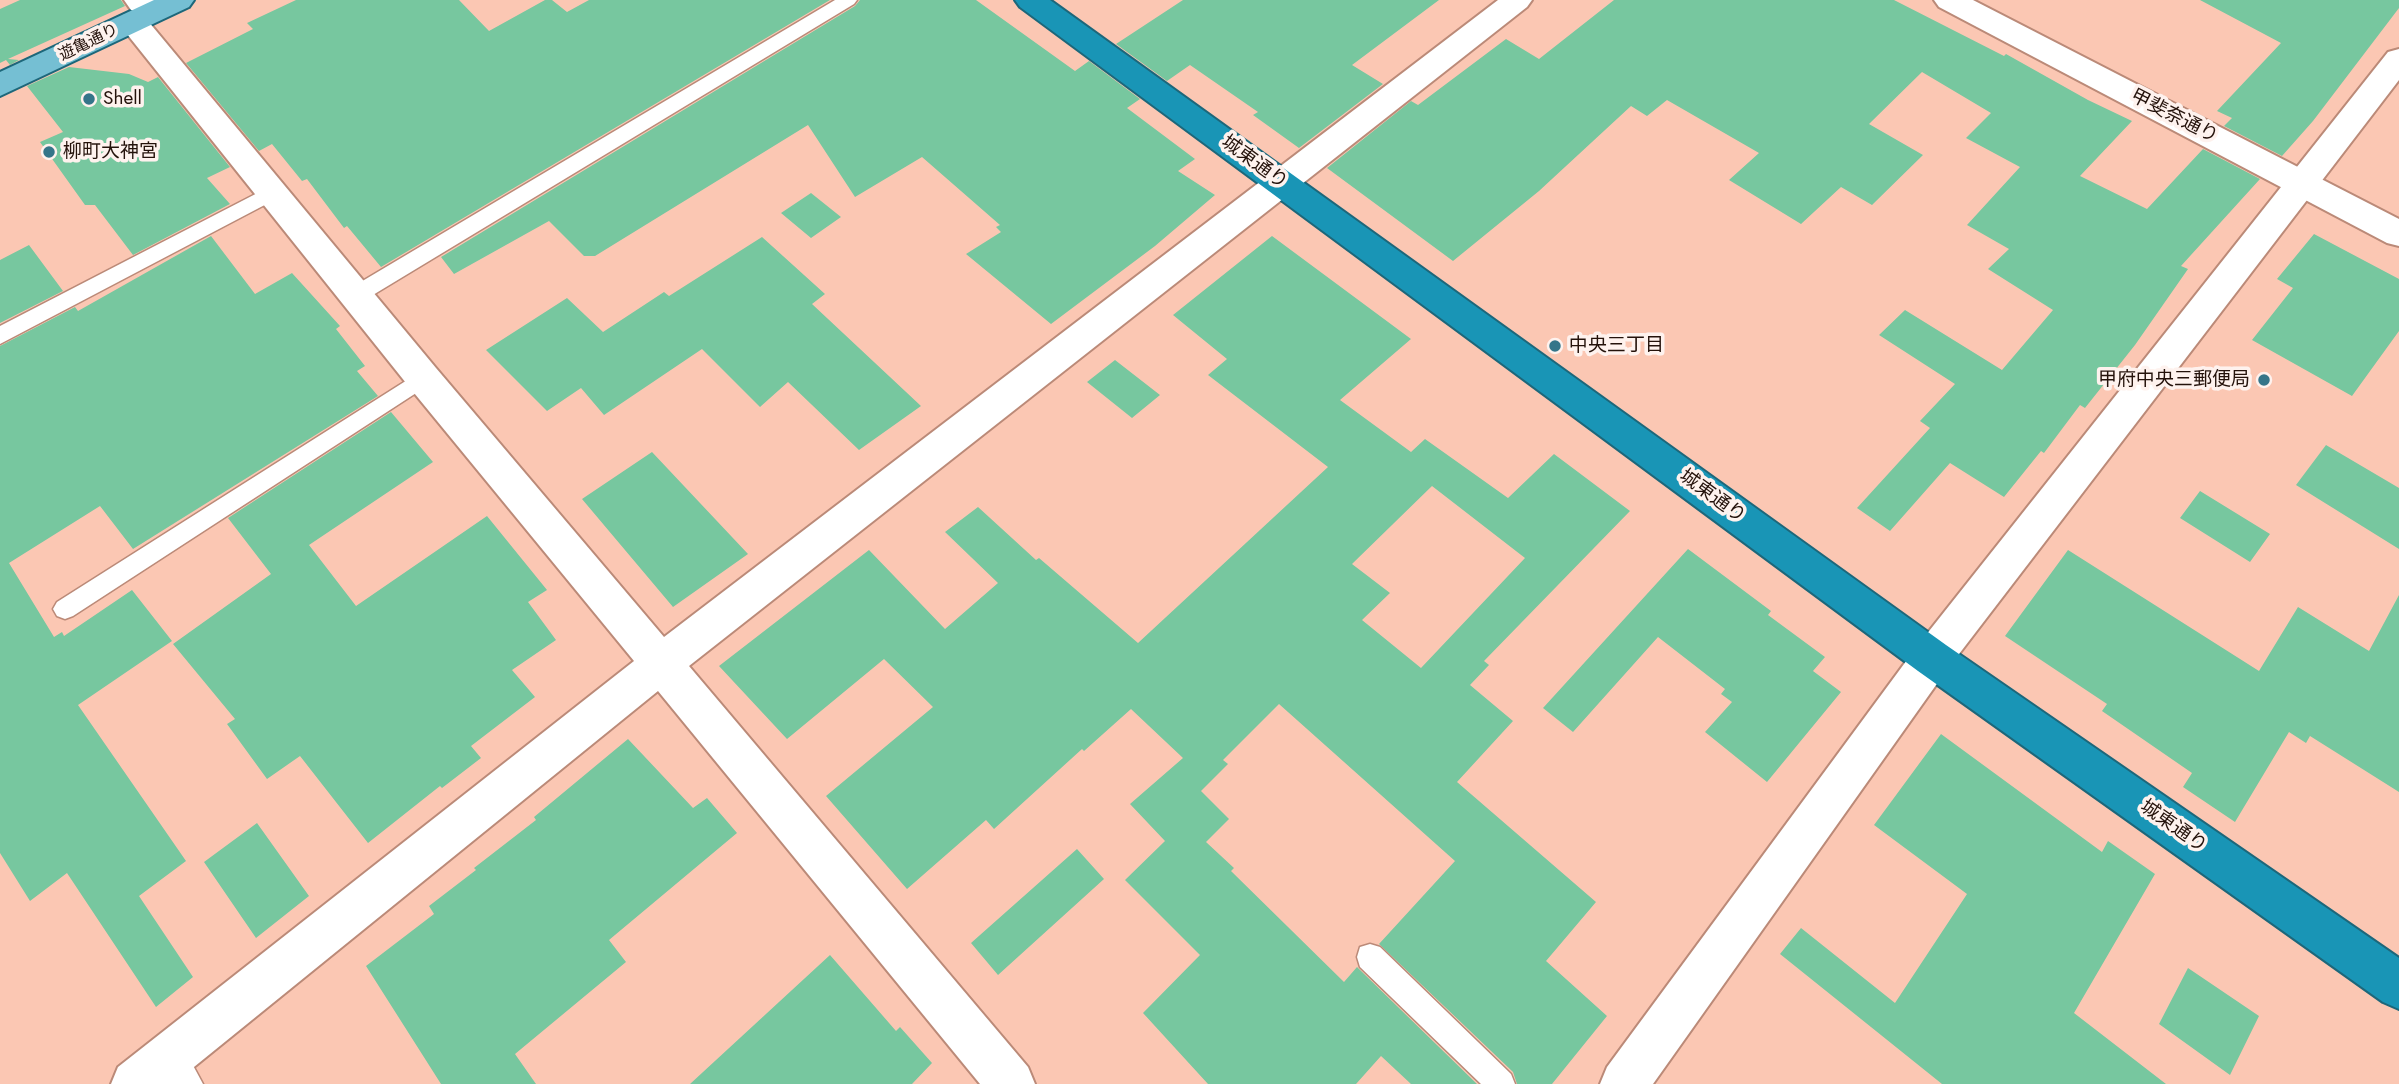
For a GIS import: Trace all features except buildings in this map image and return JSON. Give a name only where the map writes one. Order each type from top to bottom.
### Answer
[{"type":"highway","name":"城東通り","points":[[1030,0],[1932,658],[2399,986]]},
{"type":"main road","name":"遊亀通り","points":[[0,85],[138,8],[179,0]]},
{"type":"street","points":[[135,1084],[181,1070],[662,663],[1517,0]]},
{"type":"street","name":"甲斐奈通り","points":[[1949,0],[2399,234]]},
{"type":"street","points":[[138,8],[271,193],[1011,1084]]},
{"type":"street","points":[[1624,1084],[1932,658],[2399,59]]},
{"type":"lane","points":[[356,295],[848,0]]},
{"type":"lane","points":[[0,336],[271,193]]},
{"type":"lane","points":[[65,609],[423,377]]},
{"type":"lane","points":[[1370,957],[1501,1084]]},
{"type":"place","name":"Shell","points":[[89,99]]},
{"type":"place","name":"柳町大神宮","points":[[49,152]]},
{"type":"place","name":"中央三丁目","points":[[1555,346]]},
{"type":"place","name":"甲府中央三郵便局","points":[[2264,380]]}]
